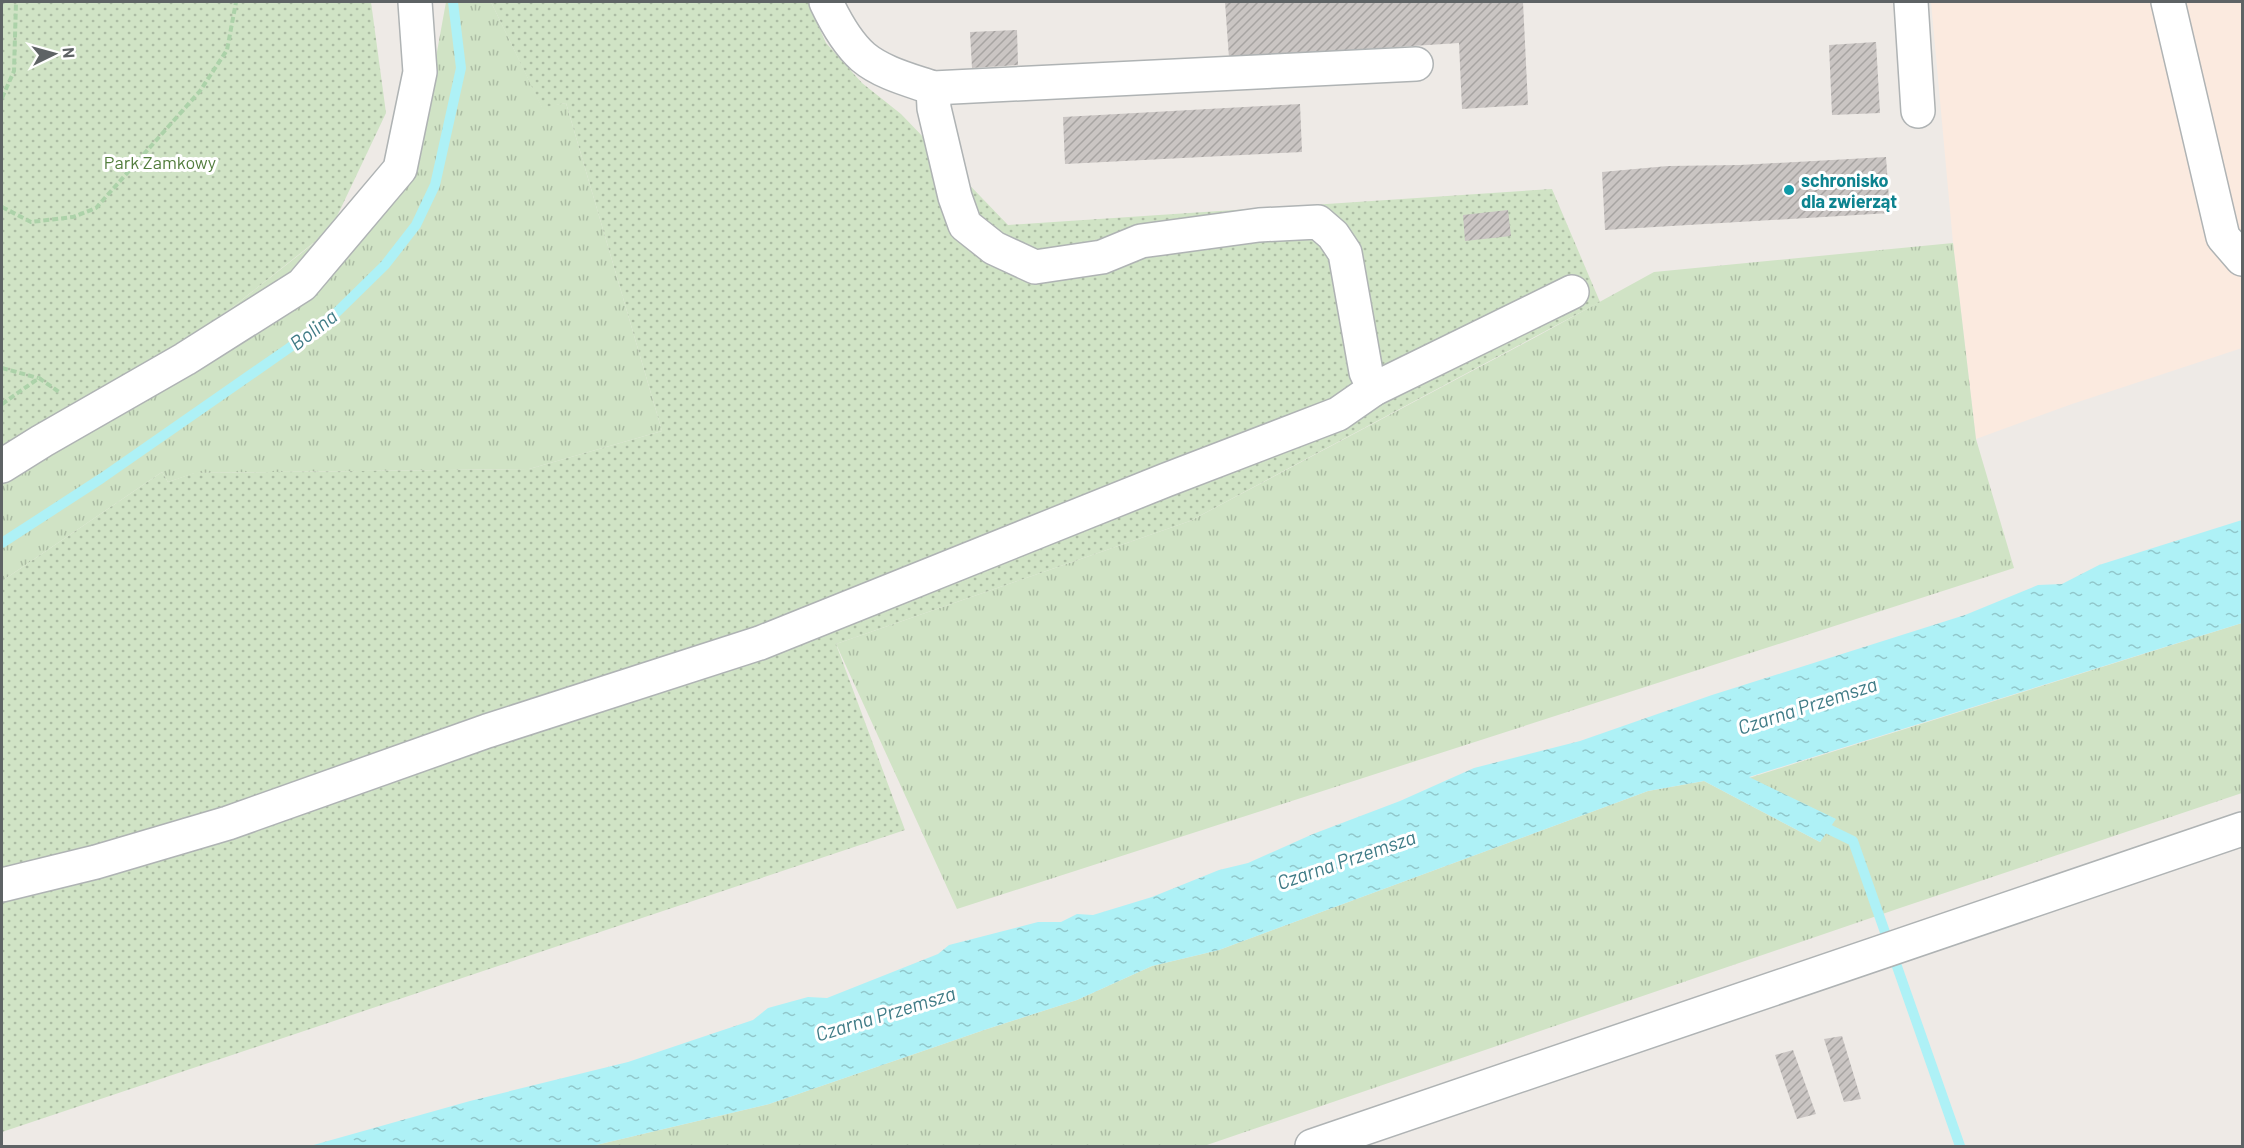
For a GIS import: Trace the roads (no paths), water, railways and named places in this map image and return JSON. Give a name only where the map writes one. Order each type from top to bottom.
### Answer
[{"type":"lane","points":[[2,466],[185,359],[302,285],[400,170],[420,72],[415,2]]},
{"type":"lane","points":[[826,2],[835,22],[864,57],[893,74],[933,88],[1416,64]]},
{"type":"lane","points":[[1911,2],[1918,111]]},
{"type":"lane","points":[[2168,2],[2223,237],[2242,259]]},
{"type":"lane","points":[[933,88],[934,108],[955,197],[965,225],[994,248],[1035,267],[1102,257],[1142,241],[1258,225],[1318,222],[1333,235],[1345,253],[1366,372],[1374,389]]},
{"type":"lane","points":[[2,885],[96,862],[228,823],[487,731],[760,643],[1166,480],[1338,414],[1374,389],[1572,292]]},
{"type":"lane","points":[[1312,1146],[2242,829]]},
{"type":"water","name":"Czarna Przemsza","points":[[2242,520],[2242,623],[1749,777],[1836,819],[1820,842],[1704,781],[1648,791],[1219,950],[1152,966],[1077,1000],[769,1104],[592,1146],[310,1146],[470,1101],[628,1062],[753,1020],[768,1008],[808,997],[827,998],[938,954],[949,945],[1038,922],[1061,922],[1077,914],[1093,915],[1152,897],[1219,870],[1248,863],[1474,768],[1580,741],[1712,695],[1965,615],[2038,585],[2062,584],[2099,565]]},
{"type":"waterway","name":"Bolina","points":[[2,543],[102,478],[289,348],[336,313],[385,265],[416,225],[435,185],[461,68],[453,2]]},
{"type":"waterway","points":[[1818,824],[1853,841],[1960,1146]]},
{"type":"place","name":"schronisko dla zwierząt","points":[[1789,190]]},
{"type":"park label","name":"Park Zamkowy","points":[[160,162]]}]
